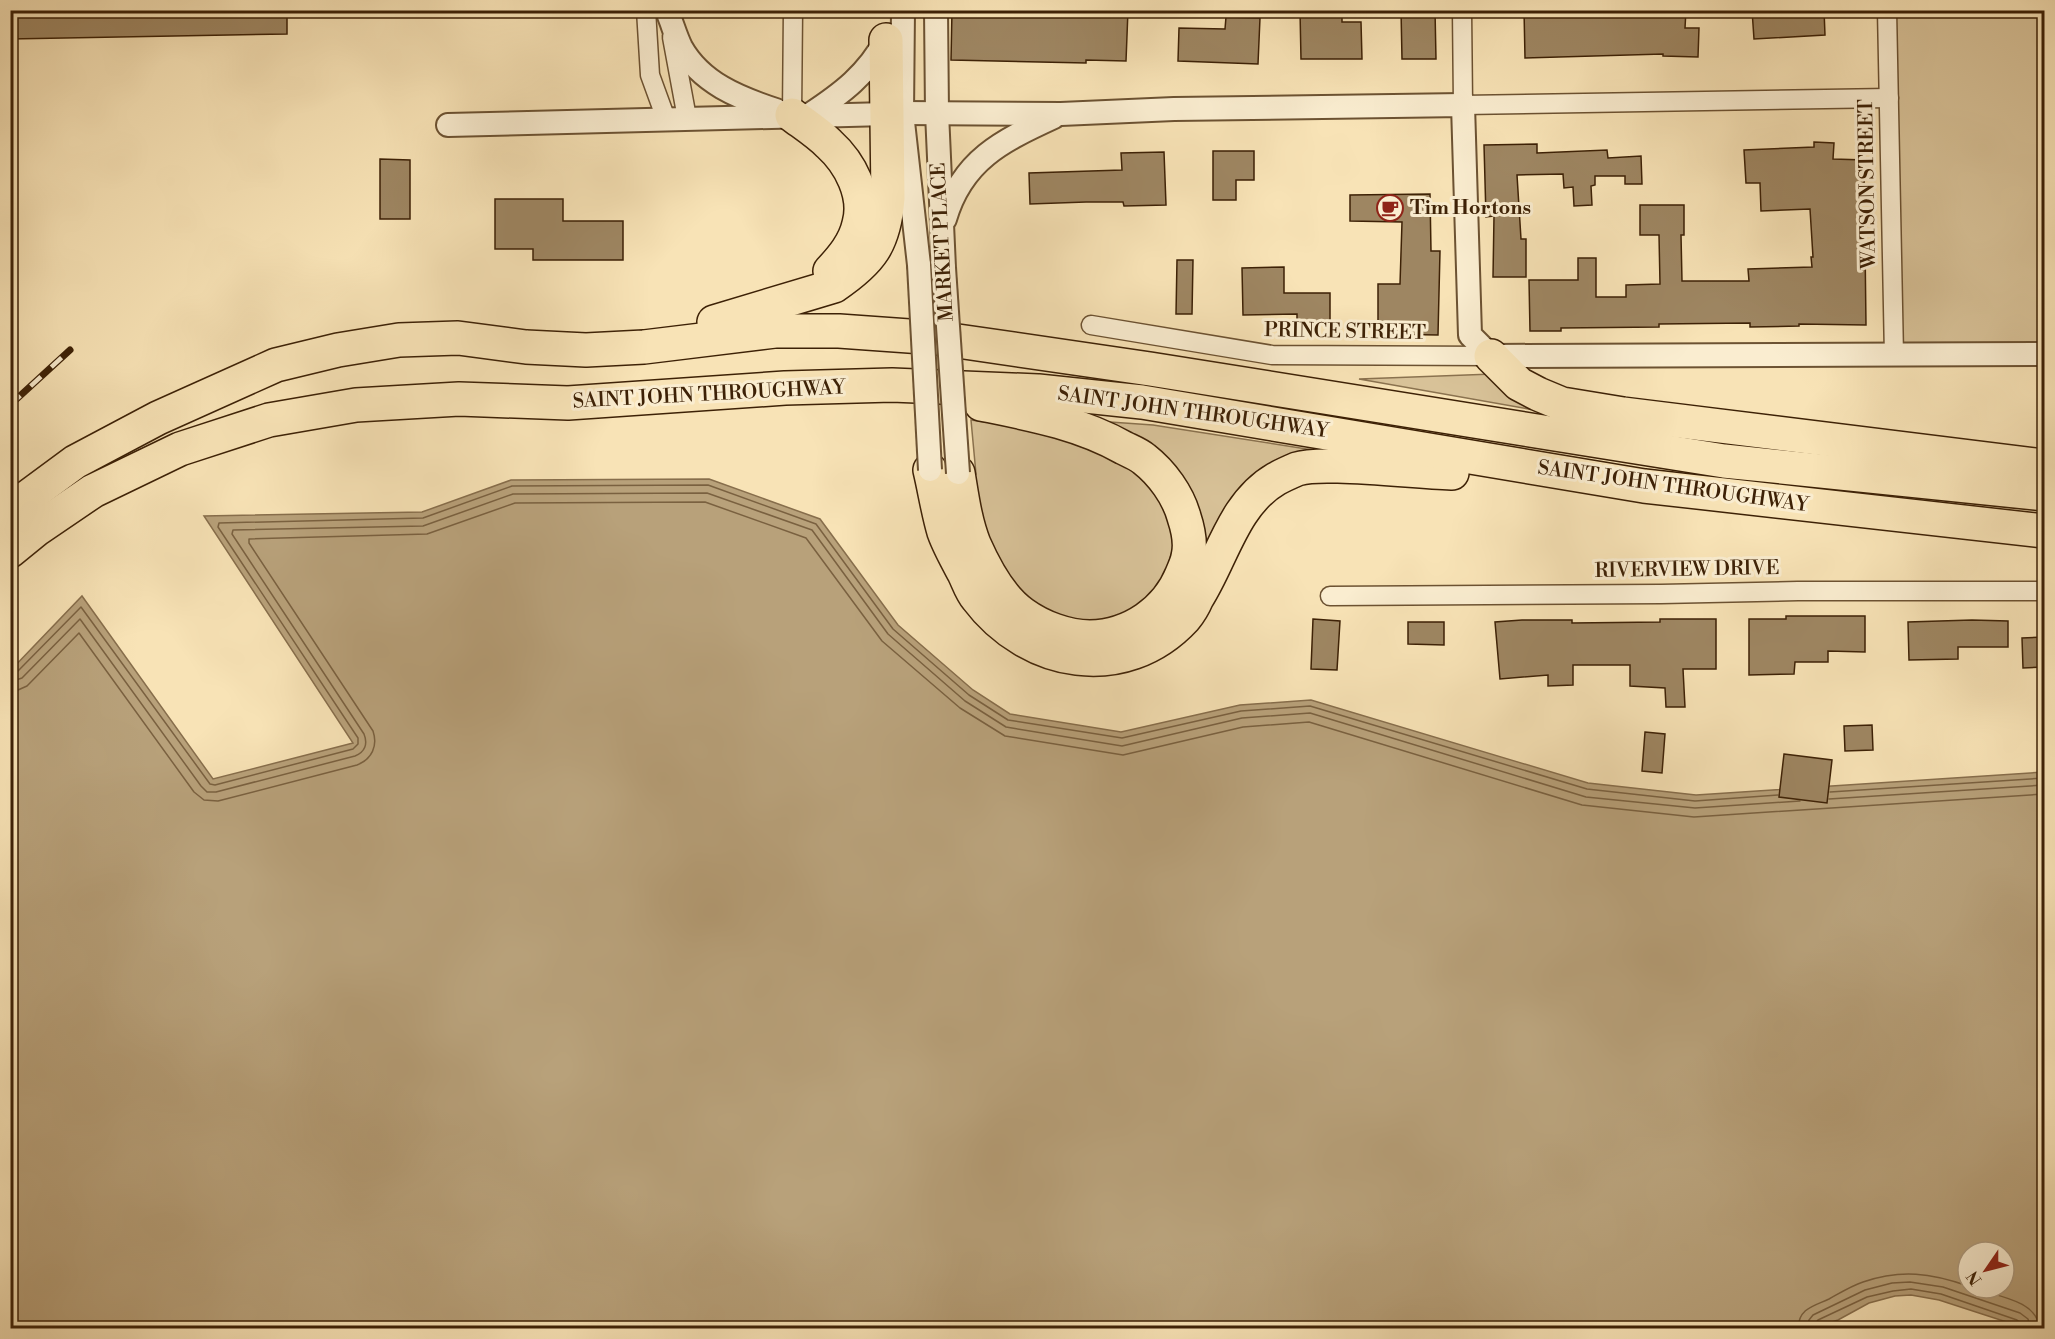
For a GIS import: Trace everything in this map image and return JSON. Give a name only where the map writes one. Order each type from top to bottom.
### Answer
[{"type":"highway","points":[[458,338],[540,336],[610,338],[664,332],[720,320],[800,297],[834,286],[851,274],[867,260],[878,244],[886,223],[894,113],[888,25]]},
{"type":"highway","points":[[800,115],[843,159],[855,181],[860,201],[860,222],[853,240],[841,259],[826,276],[800,297]]},
{"type":"highway","name":"SAINT JOHN THROUGHWAY","points":[[10,510],[75,462],[193,401],[276,365],[338,350],[399,340],[458,338],[526,347],[586,350],[644,347],[775,332],[839,331],[937,338],[1030,351],[1724,461],[2044,494]]},
{"type":"highway","name":"SAINT JOHN THROUGHWAY","points":[[193,401],[266,381],[328,368],[384,362],[458,361],[587,368],[641,366],[768,351],[834,348],[1030,351]]},
{"type":"highway","points":[[1491,356],[1519,384],[1562,404],[1634,416],[2044,466]]},
{"type":"highway","points":[[892,386],[1050,419],[1090,431],[1143,458],[1180,501],[1188,530],[1188,558],[1176,587],[1162,607],[1142,622],[1118,633],[1089,637],[1064,633],[1041,625],[1021,613],[999,590],[985,568],[973,542],[965,513],[944,472]]},
{"type":"highway","name":"SAINT JOHN THROUGHWAY","points":[[10,551],[37,529],[93,491],[191,445],[270,420],[356,405],[459,399],[568,404],[785,387],[892,386],[1038,391],[1142,402],[1644,486],[2044,531]]},
{"type":"highway","points":[[944,472],[945,533],[975,596],[998,621],[1026,642],[1052,653],[1083,660],[1113,658],[1140,650],[1163,638],[1186,616],[1216,566],[1229,534],[1258,491],[1298,469],[1356,466],[1644,486]]},
{"type":"street","points":[[646,10],[650,75],[677,118]]},
{"type":"street","points":[[793,10],[800,115]]},
{"type":"street","name":"MARKET PLACE","points":[[903,10],[894,113],[919,265],[944,472]]},
{"type":"street","name":"MARKET PLACE","points":[[936,10],[937,113],[944,268],[944,472]]},
{"type":"street","points":[[1462,10],[1462,105],[1470,335],[1491,356],[2044,354]]},
{"type":"street","name":"WATSON STREET","points":[[1887,10],[1894,356]]},
{"type":"street","points":[[669,13],[677,118]]},
{"type":"street","points":[[669,13],[681,46],[717,86],[746,100],[800,115],[840,95],[859,78],[873,61],[888,25]]},
{"type":"street","points":[[448,125],[894,113],[1061,114],[1174,109],[1889,98]]},
{"type":"street","points":[[942,229],[955,193],[979,160],[1010,137],[1061,114]]},
{"type":"street","name":"PRINCE STREET","points":[[1091,325],[1272,355],[1491,356]]},
{"type":"street","name":"RIVERVIEW DRIVE","points":[[1330,596],[2044,591]]},
{"type":"shaded area","points":[[1887,11],[2044,11],[2044,354],[1894,356]]},
{"type":"shaded area","points":[[1493,374],[1527,401],[1529,409],[1359,379]]},
{"type":"shaded area","points":[[971,420],[1050,431],[1134,465],[1170,514],[1173,547],[1165,577],[1146,602],[1107,622],[1073,622],[1025,599],[993,557],[969,474],[976,474]]},
{"type":"shaded area","points":[[1110,422],[1153,425],[1332,453],[1204,554]]},
{"type":"water","points":[[709,479],[820,519],[898,625],[973,690],[1010,714],[1121,732],[1240,705],[1311,700],[1588,783],[1696,795],[2044,772],[2044,1328],[2025,1328],[1939,1300],[1911,1295],[1895,1296],[1869,1303],[1838,1320],[1814,1328],[11,1328],[10,671],[82,596],[213,779],[353,743],[204,516],[422,512],[511,480]]},
{"type":"building","points":[[10,10],[287,10],[287,34],[10,39]]},
{"type":"building","points":[[952,10],[1013,10],[1013,15],[1053,15],[1053,10],[1128,10],[1126,61],[1086,60],[1086,63],[951,60]]},
{"type":"building","points":[[1342,10],[1342,22],[1361,22],[1362,59],[1301,59],[1300,11]]},
{"type":"building","points":[[1401,10],[1435,10],[1436,59],[1402,59]]},
{"type":"building","points":[[1524,10],[1686,10],[1685,28],[1699,28],[1698,57],[1663,56],[1663,54],[1525,58]]},
{"type":"building","points":[[1752,10],[1824,10],[1825,35],[1754,39]]},
{"type":"building","points":[[1226,17],[1260,18],[1258,64],[1178,61],[1179,28],[1225,29]]},
{"type":"building","points":[[1814,142],[1834,143],[1833,159],[1865,160],[1864,185],[1857,184],[1861,244],[1865,244],[1866,325],[1799,324],[1799,326],[1750,327],[1750,323],[1659,324],[1659,327],[1561,328],[1561,331],[1530,331],[1529,280],[1578,280],[1578,258],[1596,258],[1596,297],[1626,297],[1626,285],[1660,284],[1659,235],[1640,235],[1640,205],[1684,205],[1684,235],[1681,235],[1682,281],[1749,281],[1748,269],[1812,267],[1810,209],[1761,211],[1760,183],[1746,183],[1744,150],[1814,147]]},
{"type":"building","points":[[1537,144],[1537,153],[1607,150],[1608,158],[1641,156],[1642,184],[1625,184],[1625,176],[1595,176],[1595,185],[1591,186],[1592,205],[1574,206],[1573,187],[1564,188],[1563,174],[1517,175],[1521,239],[1526,239],[1526,277],[1493,277],[1494,216],[1486,217],[1484,145]]},
{"type":"building","points":[[1213,151],[1254,151],[1254,180],[1236,180],[1236,200],[1213,200]]},
{"type":"building","points":[[1164,152],[1166,205],[1124,206],[1123,202],[1030,204],[1029,173],[1122,170],[1121,153]]},
{"type":"building","points":[[380,159],[410,160],[410,219],[380,219]]},
{"type":"building","points":[[1430,194],[1431,251],[1440,251],[1438,335],[1378,334],[1378,284],[1400,284],[1402,222],[1350,221],[1350,195]]},
{"type":"building","points":[[495,199],[563,199],[563,221],[623,221],[623,260],[533,260],[533,249],[495,249]]},
{"type":"building","points":[[1177,260],[1193,260],[1192,314],[1176,314]]},
{"type":"building","points":[[1284,267],[1284,293],[1330,293],[1330,321],[1297,321],[1297,314],[1243,315],[1242,268]]},
{"type":"building","points":[[1786,616],[1865,616],[1865,652],[1828,651],[1828,662],[1795,662],[1794,674],[1749,675],[1749,619],[1786,619]]},
{"type":"building","points":[[1313,619],[1340,621],[1337,670],[1311,669]]},
{"type":"building","points":[[1660,619],[1716,619],[1716,669],[1683,669],[1685,707],[1666,707],[1665,688],[1630,686],[1630,665],[1573,665],[1573,685],[1548,686],[1548,675],[1500,679],[1495,622],[1572,620],[1572,623],[1660,622]]},
{"type":"building","points":[[2008,621],[2008,647],[1958,647],[1958,659],[1909,660],[1908,622]]},
{"type":"building","points":[[1408,622],[1444,622],[1444,645],[1408,644]]},
{"type":"building","points":[[2044,637],[2044,667],[2023,668],[2022,638]]},
{"type":"building","points":[[1872,725],[1873,750],[1845,751],[1844,726]]},
{"type":"building","points":[[1645,732],[1665,734],[1662,773],[1642,771]]},
{"type":"building","points":[[1784,754],[1832,760],[1827,803],[1779,797]]},
{"type":"railway","points":[[10,405],[70,350]]},
{"type":"place","name":"Tim Hortons","points":[[1390,208]]}]
